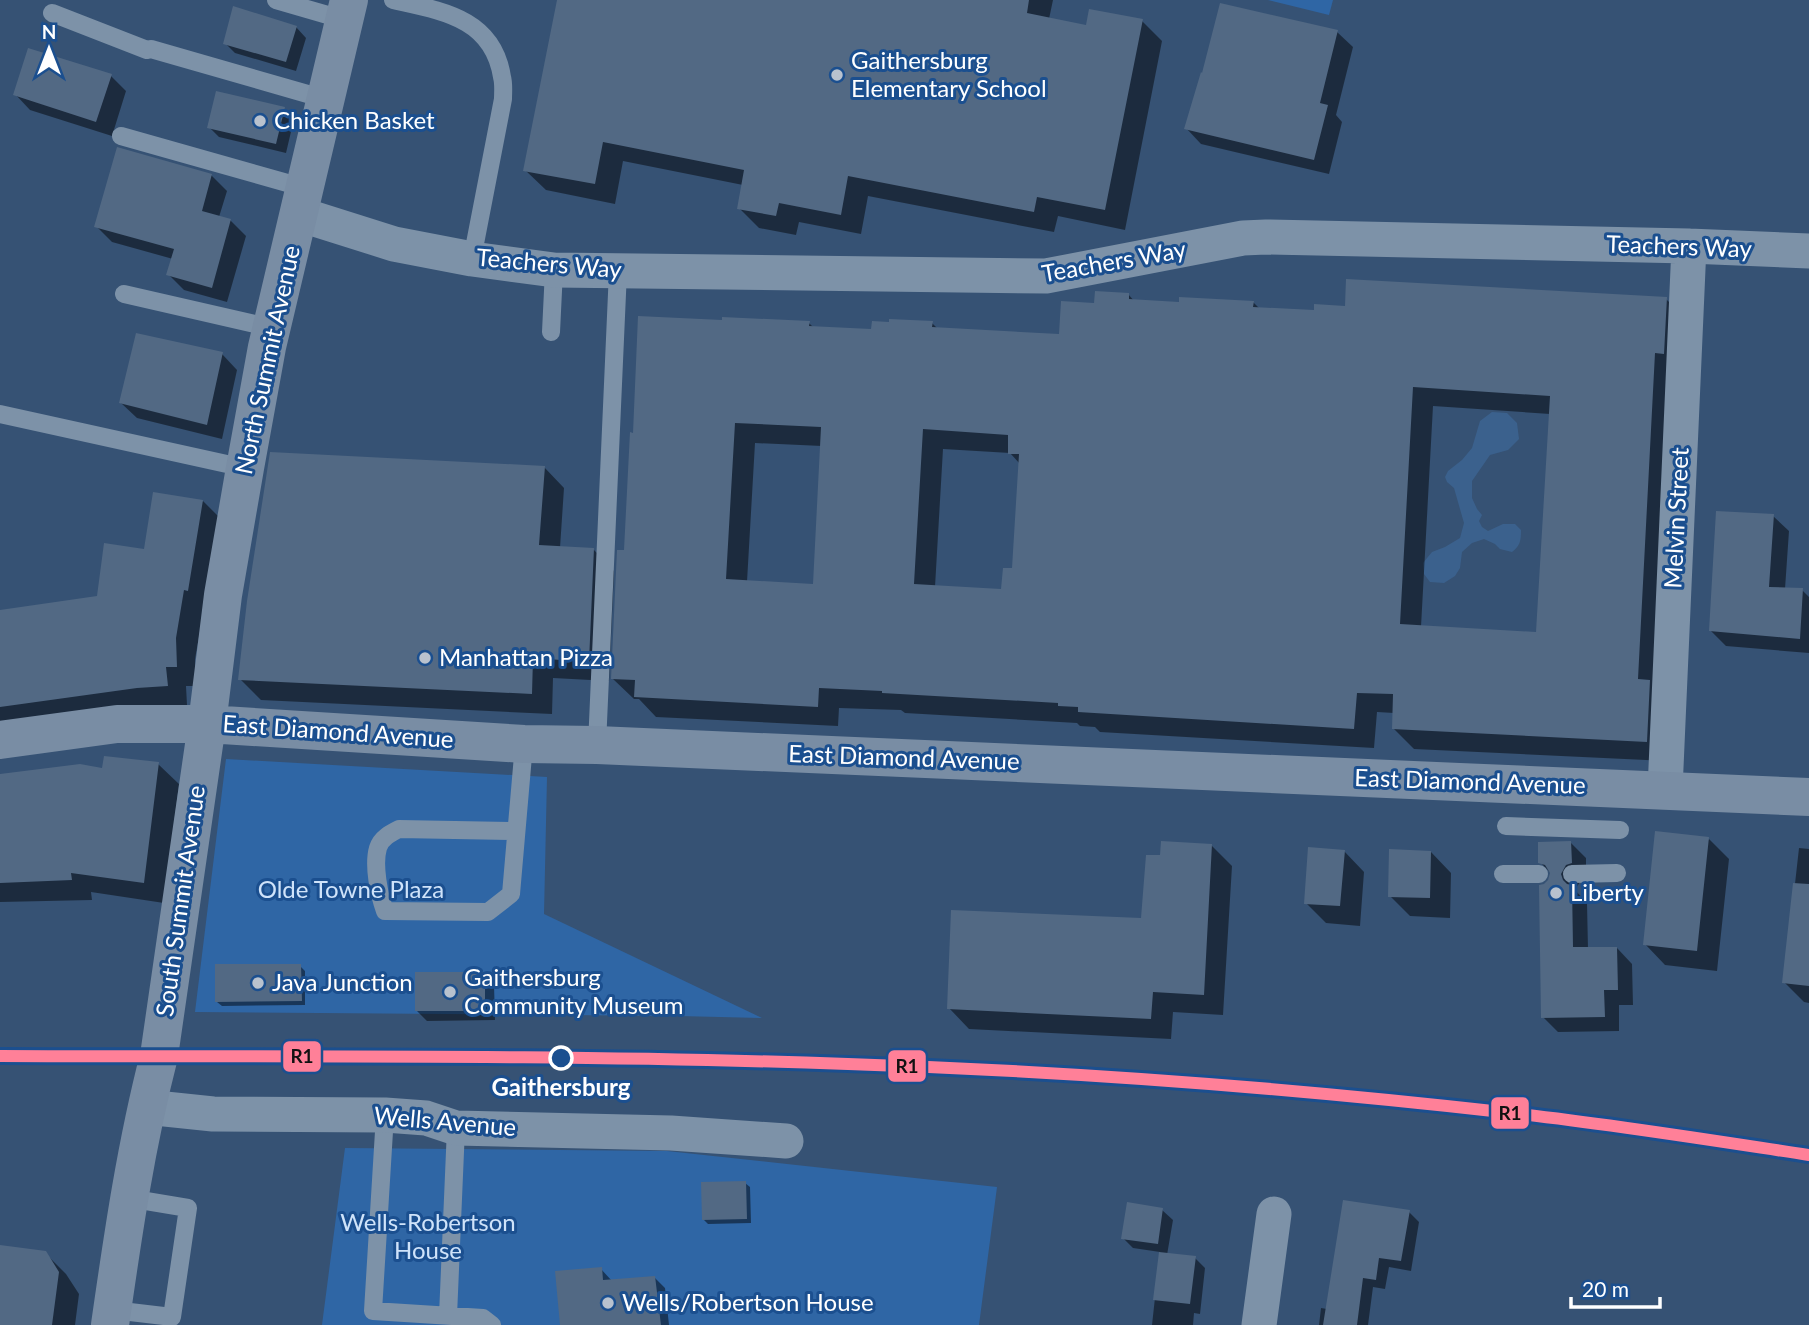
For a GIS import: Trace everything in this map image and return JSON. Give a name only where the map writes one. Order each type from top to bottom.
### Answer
[{"type":"street","name":"North Summit Avenue","points":[[207,724],[223,595],[244,468],[272,328],[347,10]]},
{"type":"street","name":"Teachers Way","points":[[302,201],[394,244],[472,259],[554,270],[1046,276],[1243,238],[1266,237],[1809,251]]},
{"type":"street","name":"Melvin Street","points":[[1665,790],[1689,246]]},
{"type":"street","name":"East Diamond Avenue","points":[[0,740],[117,724],[207,724],[524,744],[1809,797]]},
{"type":"street","name":"South Summit Avenue","points":[[111,1317],[128,1198],[159,1056],[207,724]]},
{"type":"street","name":"Wells Avenue","points":[[146,1107],[213,1114],[385,1115],[426,1118],[456,1128],[671,1133],[786,1141]]},
{"type":"street","points":[[1259,1325],[1274,1214]]},
{"type":"lane","points":[[276,0],[347,10]]},
{"type":"lane","points":[[393,0],[445,11],[466,21],[485,37],[496,56],[502,77],[503,99],[472,259]]},
{"type":"lane","points":[[52,13],[147,50],[325,99]]},
{"type":"lane","points":[[121,136],[302,201]]},
{"type":"lane","points":[[551,332],[554,270]]},
{"type":"lane","points":[[597,745],[618,271]]},
{"type":"lane","points":[[124,294],[272,328]]},
{"type":"lane","points":[[0,414],[244,468]]},
{"type":"lane","points":[[516,831],[399,829],[387,835],[378,847],[377,865],[378,892],[385,911],[488,912],[511,894],[524,744]]},
{"type":"lane","points":[[1506,826],[1620,830]]},
{"type":"lane","points":[[1572,874],[1617,873]]},
{"type":"lane","points":[[1503,874],[1539,874]]},
{"type":"lane","points":[[385,1115],[373,1311],[483,1318],[492,1325]]},
{"type":"lane","points":[[448,1316],[456,1128]]},
{"type":"lane","points":[[111,1317],[172,1317],[188,1208],[128,1198]]},
{"type":"green space","points":[[1268,0],[1333,0],[1329,15]]},
{"type":"green space","name":"Olde Towne Plaza","points":[[226,759],[547,777],[544,914],[762,1018],[195,1012]]},
{"type":"green space","name":"Wells-Robertson House","points":[[345,1148],[667,1151],[997,1187],[979,1325],[322,1325]]},
{"type":"shaded area","points":[[1492,412],[1507,413],[1517,423],[1519,439],[1508,450],[1490,455],[1472,481],[1472,498],[1482,515],[1479,521],[1482,527],[1488,531],[1503,524],[1515,524],[1521,530],[1520,543],[1512,552],[1500,549],[1484,539],[1472,543],[1462,552],[1460,568],[1455,576],[1444,583],[1430,582],[1424,574],[1423,563],[1432,552],[1460,538],[1464,523],[1454,488],[1445,477],[1472,448],[1480,421]]},
{"type":"building","name":"Gaithersburg Elementary School","points":[[557,0],[1029,0],[1027,13],[1086,25],[1089,9],[1143,19],[1105,210],[1037,197],[1034,212],[848,176],[841,215],[779,203],[776,216],[737,209],[744,170],[603,142],[595,184],[523,171]]},
{"type":"building","points":[[1220,3],[1338,30],[1320,103],[1328,105],[1314,160],[1184,129]]},
{"type":"building","points":[[233,6],[297,26],[286,62],[223,44]]},
{"type":"building","points":[[28,48],[112,74],[96,122],[13,95]]},
{"type":"building","points":[[216,91],[285,107],[276,144],[207,128]]},
{"type":"building","points":[[117,147],[212,174],[202,211],[231,219],[212,288],[166,275],[174,249],[94,227]]},
{"type":"building","points":[[1346,279],[1667,297],[1664,354],[1655,353],[1638,679],[1650,680],[1647,742],[1392,729],[1393,694],[1357,693],[1354,729],[1078,712],[1078,707],[1058,706],[1058,703],[819,688],[818,707],[634,697],[635,680],[611,679],[617,550],[624,550],[630,432],[633,433],[638,316],[810,321],[809,326],[871,329],[872,321],[889,322],[889,319],[933,321],[932,327],[1059,334],[1061,301],[1094,303],[1095,291],[1129,293],[1129,299],[1179,302],[1179,297],[1254,301],[1253,307],[1314,310],[1314,304],[1345,306]],"holes":[[[1413,387],[1550,396],[1536,632],[1400,624]],[[735,423],[821,427],[813,584],[726,579]],[[923,429],[1008,435],[1008,454],[1019,454],[1012,568],[1003,568],[1001,589],[914,584]]]},
{"type":"building","points":[[136,333],[223,352],[207,425],[119,403]]},
{"type":"building","points":[[270,452],[545,466],[539,545],[594,548],[589,662],[533,658],[532,694],[238,680]]},
{"type":"building","points":[[153,492],[203,500],[188,591],[184,590],[176,638],[177,667],[166,667],[168,686],[0,707],[0,610],[97,596],[104,543],[144,549]]},
{"type":"building","points":[[1716,511],[1774,514],[1769,587],[1803,588],[1800,639],[1709,631]]},
{"type":"building","points":[[104,756],[159,762],[144,883],[71,873],[72,880],[0,883],[0,774],[80,764],[102,768]]},
{"type":"building","points":[[1655,831],[1709,837],[1697,951],[1643,945]]},
{"type":"building","points":[[1161,841],[1212,844],[1204,995],[1153,992],[1151,1019],[947,1009],[951,910],[1141,918],[1146,855],[1160,855]]},
{"type":"building","points":[[1571,841],[1572,863],[1566,865],[1561,874],[1567,884],[1572,885],[1573,947],[1617,947],[1618,990],[1604,990],[1605,1017],[1541,1018],[1539,885],[1548,880],[1550,873],[1545,865],[1538,863],[1538,842]]},
{"type":"building","points":[[1308,847],[1345,850],[1340,906],[1304,904]]},
{"type":"building","points":[[1389,849],[1431,851],[1430,898],[1388,897]]},
{"type":"building","points":[[1793,883],[1809,884],[1809,986],[1782,983]]},
{"type":"building","name":"Java Junction","points":[[215,964],[301,964],[302,1001],[215,1002]]},
{"type":"building","name":"Gaithersburg Community Museum","points":[[415,972],[485,972],[485,1011],[415,1011]]},
{"type":"building","points":[[746,1181],[747,1219],[702,1220],[701,1182]]},
{"type":"building","points":[[1343,1200],[1410,1210],[1401,1261],[1379,1258],[1376,1280],[1363,1278],[1357,1325],[1323,1325]]},
{"type":"building","points":[[1127,1202],[1163,1208],[1158,1244],[1121,1239]]},
{"type":"building","points":[[0,1245],[46,1251],[59,1272],[52,1325],[0,1325]]},
{"type":"building","points":[[1159,1252],[1196,1256],[1190,1304],[1153,1300]]},
{"type":"building","name":"Wells/Robertson House","points":[[602,1267],[603,1280],[655,1276],[661,1325],[560,1325],[555,1271]]},
{"type":"transit line","name":"R1","points":[[0,1056],[636,1059],[1014,1071],[1263,1088],[1428,1104],[1586,1122],[1809,1155]]},
{"type":"place","name":"Gaithersburg Elementary School","points":[[837,75]]},
{"type":"place","name":"Chicken Basket","points":[[260,121]]},
{"type":"place","name":"Manhattan Pizza","points":[[425,658]]},
{"type":"place","name":"Liberty","points":[[1556,893]]},
{"type":"place","name":"Java Junction","points":[[258,983]]},
{"type":"place","name":"Gaithersburg Community Museum","points":[[450,992]]},
{"type":"place","name":"Gaithersburg","points":[[561,1058]]},
{"type":"place","name":"Wells/Robertson House","points":[[608,1303]]}]
